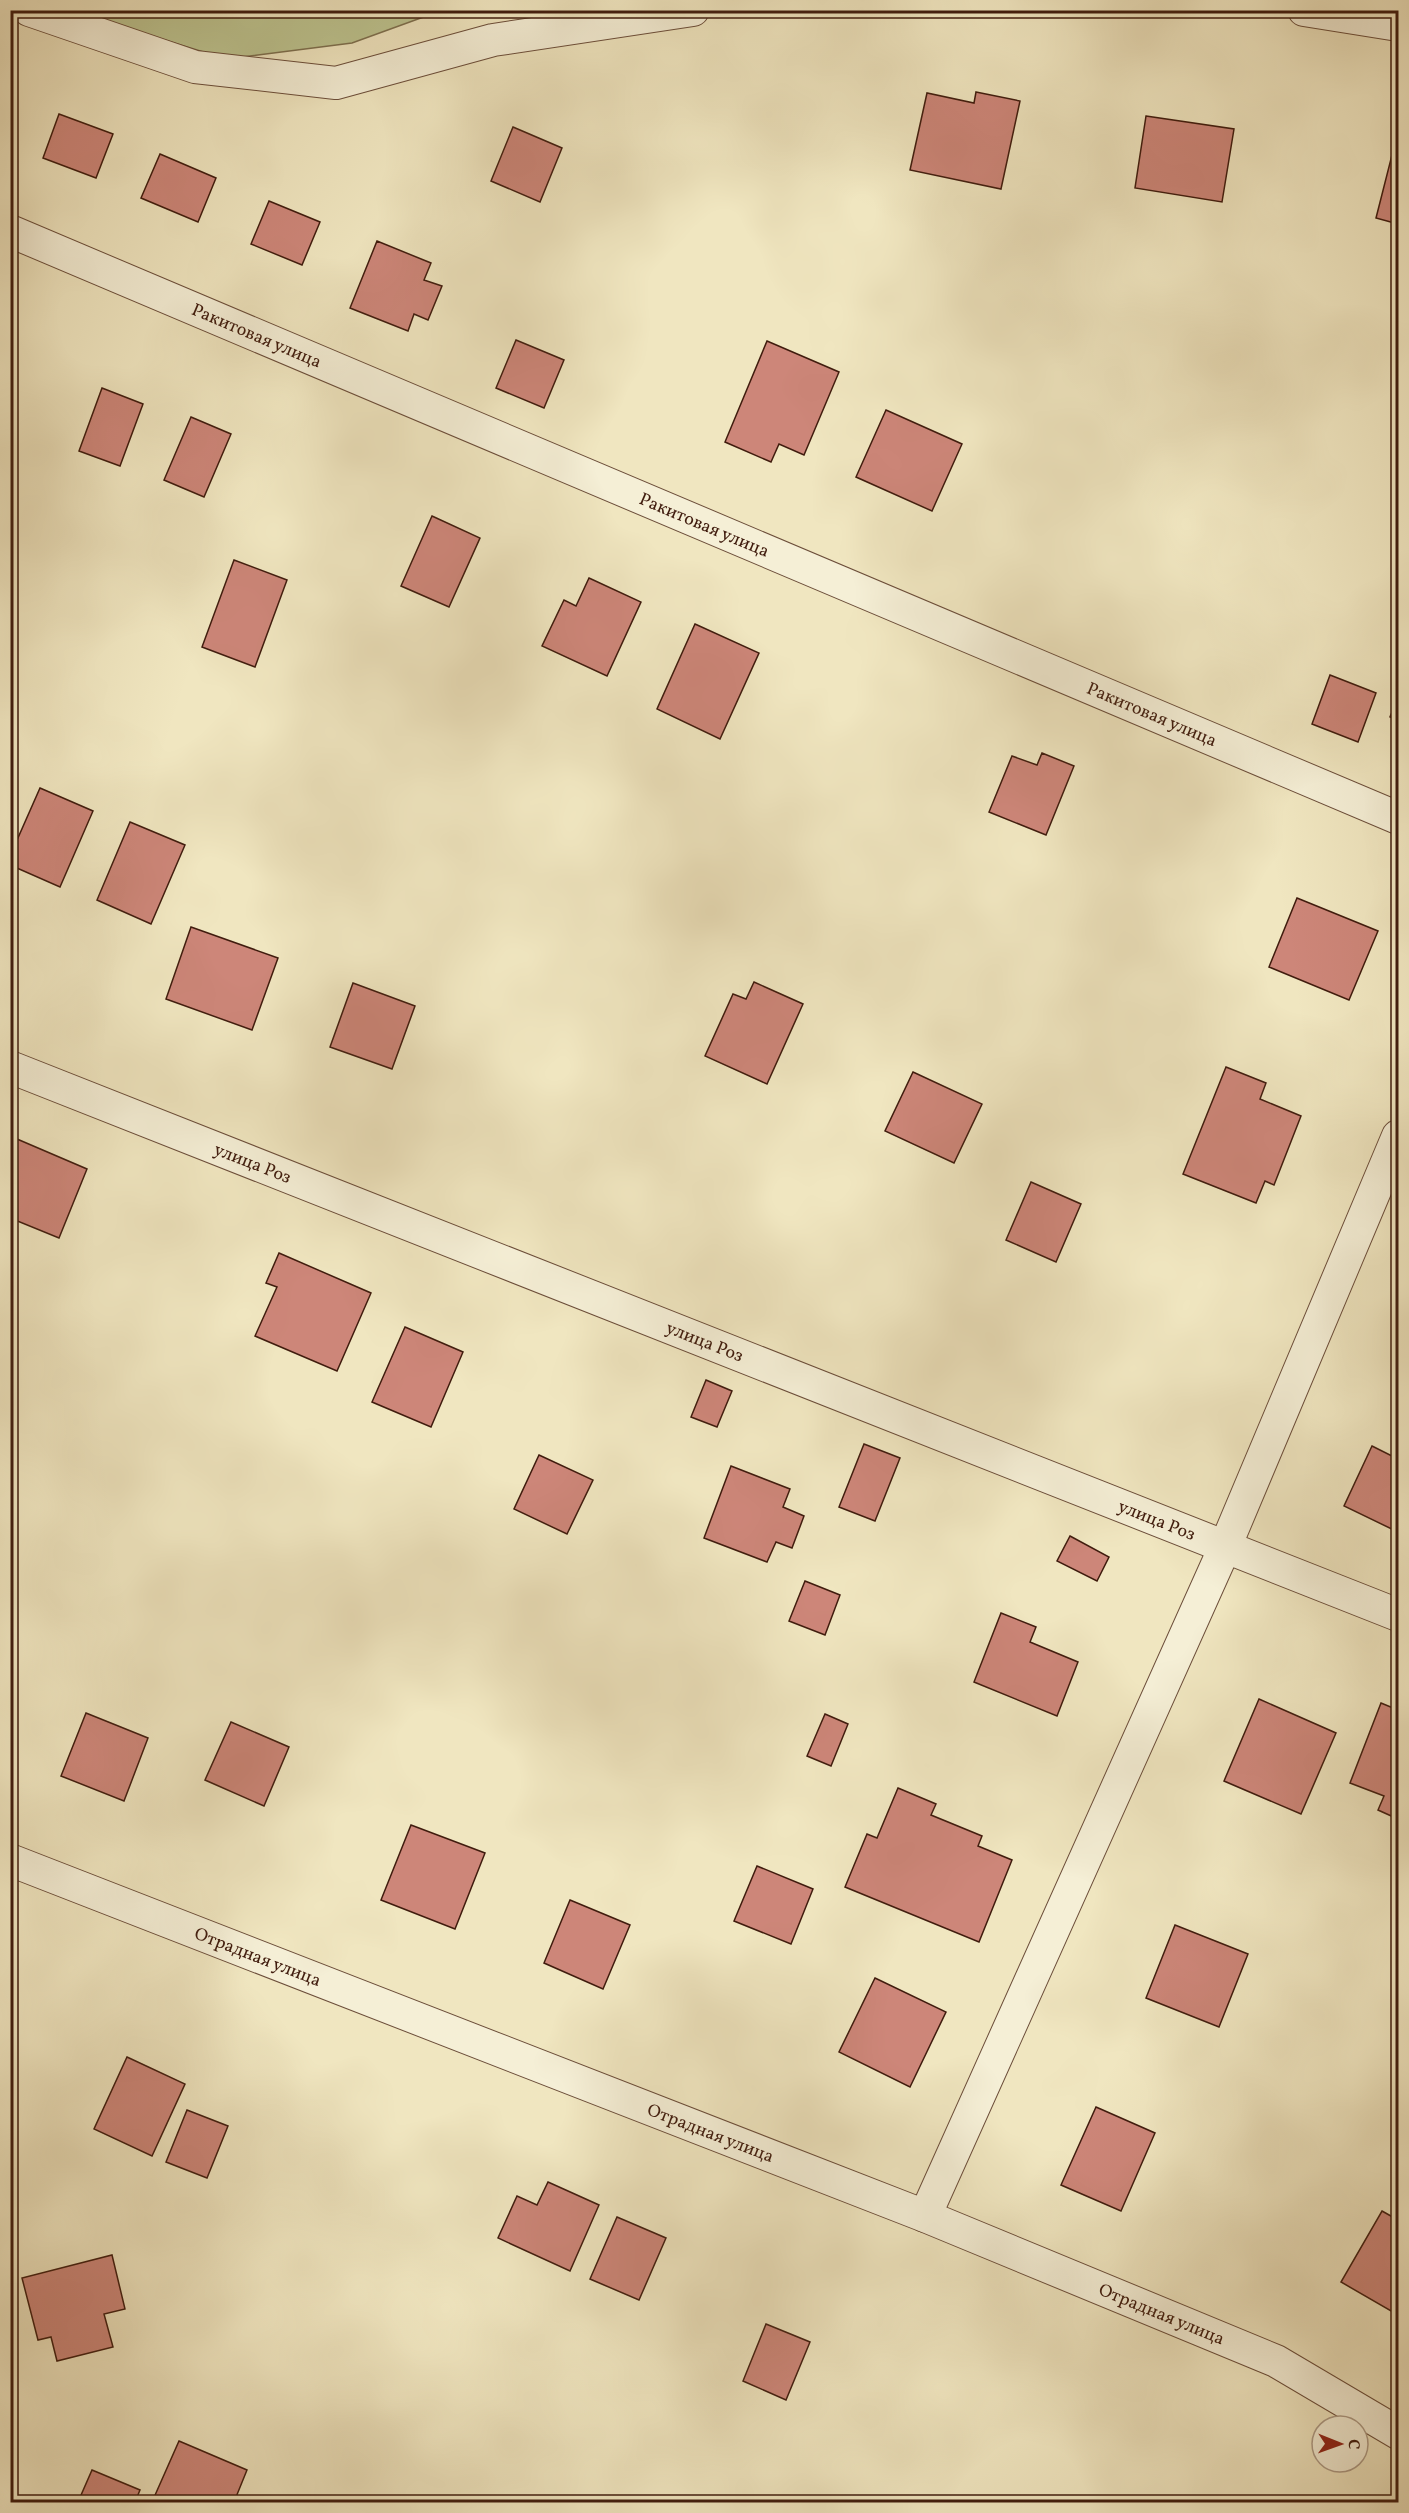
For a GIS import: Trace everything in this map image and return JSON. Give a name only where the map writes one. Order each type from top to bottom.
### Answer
[{"type":"street","points":[[29,10],[195,67],[336,82],[493,40],[693,10]]},
{"type":"street","points":[[1304,10],[1398,25]]},
{"type":"street","name":"Ракитовая улица","points":[[10,231],[1398,818]]},
{"type":"street","name":"улица Роз","points":[[10,1067],[1398,1615]]},
{"type":"street","points":[[926,2216],[1224,1547],[1398,1136]]},
{"type":"street","name":"Отрадная улица","points":[[10,1860],[926,2216],[1276,2361],[1398,2433]]},
{"type":"green space","points":[[71,11],[440,11],[352,43],[226,59]]},
{"type":"building","points":[[976,92],[1020,101],[1001,189],[910,170],[927,93],[974,103]]},
{"type":"building","points":[[59,114],[113,134],[96,178],[43,158]]},
{"type":"building","points":[[1146,116],[1234,129],[1222,202],[1135,188]]},
{"type":"building","points":[[513,127],[562,148],[540,202],[491,181]]},
{"type":"building","points":[[1394,147],[1398,149],[1398,224],[1376,218]]},
{"type":"building","points":[[160,154],[216,178],[198,222],[141,198]]},
{"type":"building","points":[[269,201],[320,222],[302,265],[251,244]]},
{"type":"building","points":[[377,241],[431,263],[424,280],[442,286],[428,320],[414,314],[408,331],[350,308]]},
{"type":"building","points":[[516,340],[564,360],[544,408],[496,388]]},
{"type":"building","points":[[767,341],[839,372],[804,455],[779,444],[771,462],[725,442]]},
{"type":"building","points":[[102,388],[143,404],[120,466],[79,451]]},
{"type":"building","points":[[886,410],[962,444],[932,511],[856,477]]},
{"type":"building","points":[[191,417],[231,434],[204,497],[164,480]]},
{"type":"building","points":[[432,516],[480,538],[449,607],[401,586]]},
{"type":"building","points":[[234,560],[287,580],[255,667],[202,647]]},
{"type":"building","points":[[589,578],[641,602],[607,676],[542,646],[564,600],[576,606]]},
{"type":"building","points":[[695,624],[759,653],[720,739],[657,709]]},
{"type":"building","points":[[1330,675],[1376,693],[1358,742],[1312,724]]},
{"type":"building","points":[[1398,698],[1398,721],[1390,717]]},
{"type":"building","points":[[1042,753],[1074,766],[1046,835],[989,812],[1012,756],[1037,765]]},
{"type":"building","points":[[40,788],[93,811],[60,887],[10,865],[10,856]]},
{"type":"building","points":[[130,822],[185,845],[151,924],[97,900]]},
{"type":"building","points":[[1297,898],[1378,931],[1349,1000],[1269,967]]},
{"type":"building","points":[[191,927],[278,958],[252,1030],[166,999]]},
{"type":"building","points":[[754,982],[803,1004],[767,1084],[705,1056],[733,994],[746,999]]},
{"type":"building","points":[[353,983],[415,1006],[392,1069],[330,1047]]},
{"type":"building","points":[[1226,1067],[1266,1083],[1260,1099],[1301,1116],[1274,1185],[1265,1181],[1256,1203],[1183,1174]]},
{"type":"building","points":[[913,1072],[982,1104],[954,1163],[885,1131]]},
{"type":"building","points":[[10,1136],[87,1169],[59,1238],[10,1218]]},
{"type":"building","points":[[1031,1182],[1081,1204],[1056,1262],[1006,1240]]},
{"type":"building","points":[[279,1253],[371,1293],[337,1371],[255,1336],[277,1287],[266,1283]]},
{"type":"building","points":[[405,1327],[463,1352],[431,1427],[372,1402]]},
{"type":"building","points":[[706,1380],[732,1391],[717,1427],[691,1417]]},
{"type":"building","points":[[864,1444],[900,1458],[875,1521],[839,1507]]},
{"type":"building","points":[[1372,1446],[1398,1459],[1398,1532],[1344,1506]]},
{"type":"building","points":[[539,1455],[593,1480],[567,1534],[514,1509]]},
{"type":"building","points":[[731,1466],[790,1489],[783,1507],[804,1516],[792,1548],[776,1542],[767,1562],[704,1538]]},
{"type":"building","points":[[1070,1536],[1109,1557],[1097,1581],[1057,1561]]},
{"type":"building","points":[[805,1581],[840,1595],[825,1635],[789,1621]]},
{"type":"building","points":[[1001,1613],[1036,1627],[1030,1642],[1078,1662],[1057,1716],[974,1682]]},
{"type":"building","points":[[1259,1699],[1336,1733],[1301,1814],[1224,1781]]},
{"type":"building","points":[[1381,1703],[1398,1710],[1398,1819],[1378,1810],[1384,1796],[1350,1783]]},
{"type":"building","points":[[86,1713],[148,1738],[124,1801],[61,1776]]},
{"type":"building","points":[[825,1714],[848,1724],[831,1766],[807,1756]]},
{"type":"building","points":[[231,1722],[289,1747],[264,1806],[205,1780]]},
{"type":"building","points":[[898,1788],[936,1804],[931,1815],[982,1836],[978,1846],[1012,1860],[979,1942],[845,1887],[867,1834],[877,1838]]},
{"type":"building","points":[[411,1825],[485,1853],[455,1929],[381,1900]]},
{"type":"building","points":[[757,1866],[813,1889],[791,1944],[734,1921]]},
{"type":"building","points":[[570,1900],[630,1925],[603,1989],[544,1963]]},
{"type":"building","points":[[1175,1925],[1248,1954],[1219,2027],[1146,1998]]},
{"type":"building","points":[[875,1978],[946,2012],[910,2087],[839,2052]]},
{"type":"building","points":[[127,2057],[185,2084],[152,2156],[94,2129]]},
{"type":"building","points":[[1096,2107],[1155,2133],[1121,2211],[1061,2185]]},
{"type":"building","points":[[187,2110],[228,2126],[207,2178],[166,2162]]},
{"type":"building","points":[[548,2182],[599,2205],[570,2271],[498,2238],[517,2196],[537,2205]]},
{"type":"building","points":[[1382,2211],[1398,2220],[1398,2315],[1341,2282]]},
{"type":"building","points":[[617,2217],[666,2238],[639,2300],[590,2279]]},
{"type":"building","points":[[112,2255],[125,2309],[104,2314],[113,2347],[57,2361],[51,2337],[38,2340],[22,2278]]},
{"type":"building","points":[[766,2324],[810,2342],[786,2400],[743,2381]]},
{"type":"building","points":[[179,2441],[247,2470],[234,2502],[152,2502]]},
{"type":"building","points":[[92,2470],[140,2490],[135,2502],[78,2502]]}]
